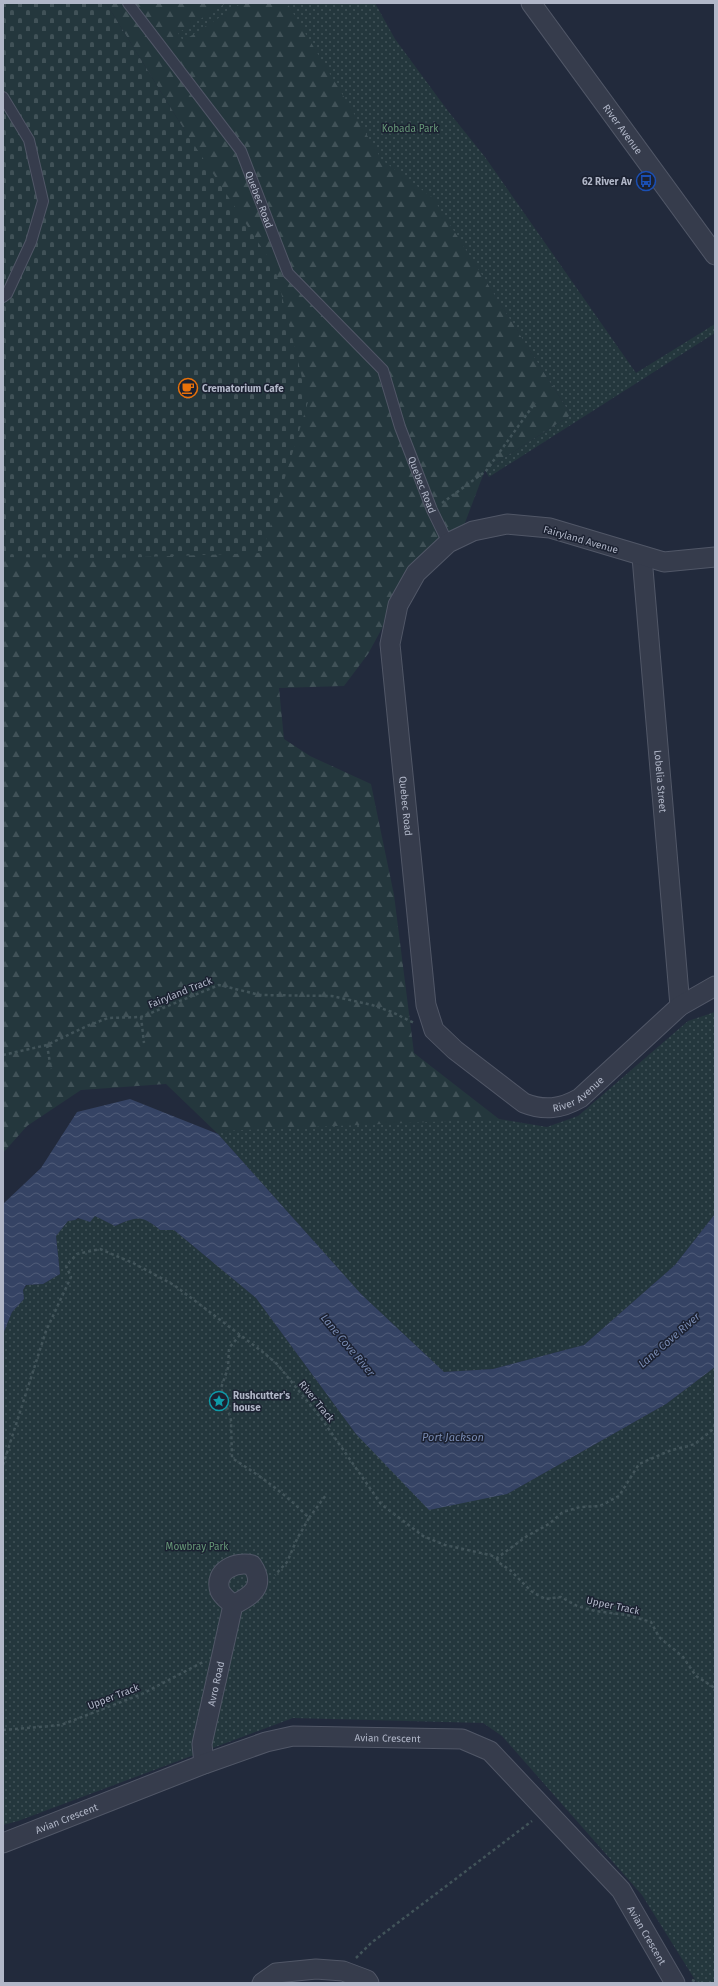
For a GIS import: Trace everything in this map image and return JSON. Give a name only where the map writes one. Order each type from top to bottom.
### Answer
[{"type":"street","name":"River Avenue","points":[[531,3],[715,255]]},
{"type":"street","name":"Fairyland Avenue","points":[[448,543],[473,531],[507,524],[550,528],[642,557],[664,562],[715,557]]},
{"type":"street","name":"Quebec Road","points":[[434,1030],[426,1005],[390,644],[398,605],[416,572],[448,543]]},
{"type":"street","name":"Lobelia Street","points":[[642,557],[680,1006]]},
{"type":"street","name":"River Avenue","points":[[434,1030],[454,1050],[524,1103],[534,1107],[555,1108],[572,1103],[580,1098],[680,1006],[715,986]]},
{"type":"street","points":[[235,1564],[252,1565],[258,1573],[259,1582],[253,1592],[244,1600],[233,1605],[220,1590],[220,1582],[226,1570],[235,1564]]},
{"type":"street","name":"Avro Road","points":[[204,1764],[202,1744],[221,1652],[233,1605]]},
{"type":"street","name":"Avian Crescent","points":[[3,1843],[204,1764],[266,1742],[293,1736],[462,1739],[490,1751],[621,1890],[675,1983]]},
{"type":"street","points":[[262,1983],[276,1973],[316,1968],[343,1971],[367,1980],[369,1983]]},
{"type":"lane","name":"Quebec Road","points":[[128,3],[241,151],[288,273],[384,370],[400,427],[432,510],[448,543]]},
{"type":"lane","points":[[3,97],[29,140],[43,201],[31,242],[7,294],[3,297]]},
{"type":"path","points":[[432,510],[486,471],[535,403]]},
{"type":"path","name":"Fairyland Track","points":[[3,1055],[47,1045],[108,1018],[141,1017],[219,985],[260,996],[332,996],[372,1005],[434,1030]]},
{"type":"path","points":[[141,1017],[144,1043]]},
{"type":"path","points":[[47,1045],[51,1069]]},
{"type":"path","name":"River Track","points":[[3,1465],[46,1332],[71,1277],[66,1266],[78,1254],[100,1249],[133,1263],[174,1285],[240,1334],[277,1364],[321,1418],[381,1504],[424,1536],[445,1544],[497,1558]]},
{"type":"path","points":[[240,1334],[229,1348],[228,1368],[221,1388],[231,1420],[232,1458],[261,1476],[284,1494],[309,1518]]},
{"type":"path","points":[[497,1558],[527,1536],[549,1524],[563,1512],[580,1507],[600,1506],[619,1496],[638,1464],[669,1451],[695,1444],[712,1430],[715,1424]]},
{"type":"path","points":[[259,1582],[268,1583],[287,1562],[297,1539],[309,1518],[326,1495]]},
{"type":"path","name":"Upper Track","points":[[497,1558],[498,1562],[510,1570],[531,1591],[545,1599],[561,1597],[577,1606],[595,1612],[627,1615],[651,1622],[659,1637],[684,1657],[696,1676],[715,1688]]},
{"type":"path","name":"Upper Track","points":[[3,1730],[61,1724],[142,1694],[221,1652]]},
{"type":"path","points":[[343,1971],[371,1943],[545,1810]]},
{"type":"green space","points":[[3,3],[106,3],[185,131],[275,268],[308,402],[262,553],[112,558],[3,557]]},
{"type":"green space","points":[[106,3],[340,3],[433,197],[571,415],[485,470],[463,528],[409,579],[368,654],[344,686],[279,688],[284,739],[310,756],[371,784],[394,895],[414,1053],[499,1119],[598,1160],[715,1214],[218,1134],[166,1084],[81,1090],[27,1126],[3,1153],[3,542],[185,131]]},
{"type":"green space","points":[[226,3],[242,3],[183,41],[178,33]]},
{"type":"green space","name":"Kobada Park","points":[[287,3],[375,3],[395,39],[448,111],[485,157],[636,373],[715,324],[715,333],[489,477],[485,470],[571,415],[433,198],[382,160]]},
{"type":"green space","points":[[715,1012],[715,1214],[675,1265],[584,1345],[493,1369],[444,1372],[361,1294],[218,1134],[221,1131],[499,1119],[547,1127],[578,1116],[688,1021]]},
{"type":"green space","name":"Mowbray Park","points":[[95,1216],[115,1226],[136,1217],[146,1219],[160,1230],[174,1230],[256,1298],[356,1434],[507,1494],[666,1404],[715,1367],[715,1983],[697,1983],[642,1895],[502,1736],[483,1723],[293,1718],[18,1821],[3,1825],[3,1334],[12,1312],[24,1299],[23,1290],[27,1285],[43,1284],[60,1274],[56,1236],[68,1221]]},
{"type":"water","name":"Port Jackson","points":[[130,1099],[218,1134],[361,1294],[444,1372],[493,1369],[584,1345],[675,1265],[715,1214],[715,1367],[666,1404],[507,1494],[429,1510],[356,1434],[256,1298],[174,1230],[160,1230],[143,1219],[134,1219],[115,1226],[95,1216],[90,1222],[78,1218],[68,1221],[56,1236],[60,1274],[43,1284],[26,1285],[23,1290],[24,1299],[12,1312],[3,1334],[3,1204],[41,1168],[77,1112]]},
{"type":"place","name":"62 River Av","points":[[646,181]]},
{"type":"place","name":"Crematorium Cafe","points":[[188,388]]},
{"type":"place","name":"Rushcutter's house","points":[[219,1401]]},
{"type":"water label","name":"Lane Cove River","points":[[669,1340]]},
{"type":"water label","name":"Lane Cove River","points":[[348,1345]]}]
